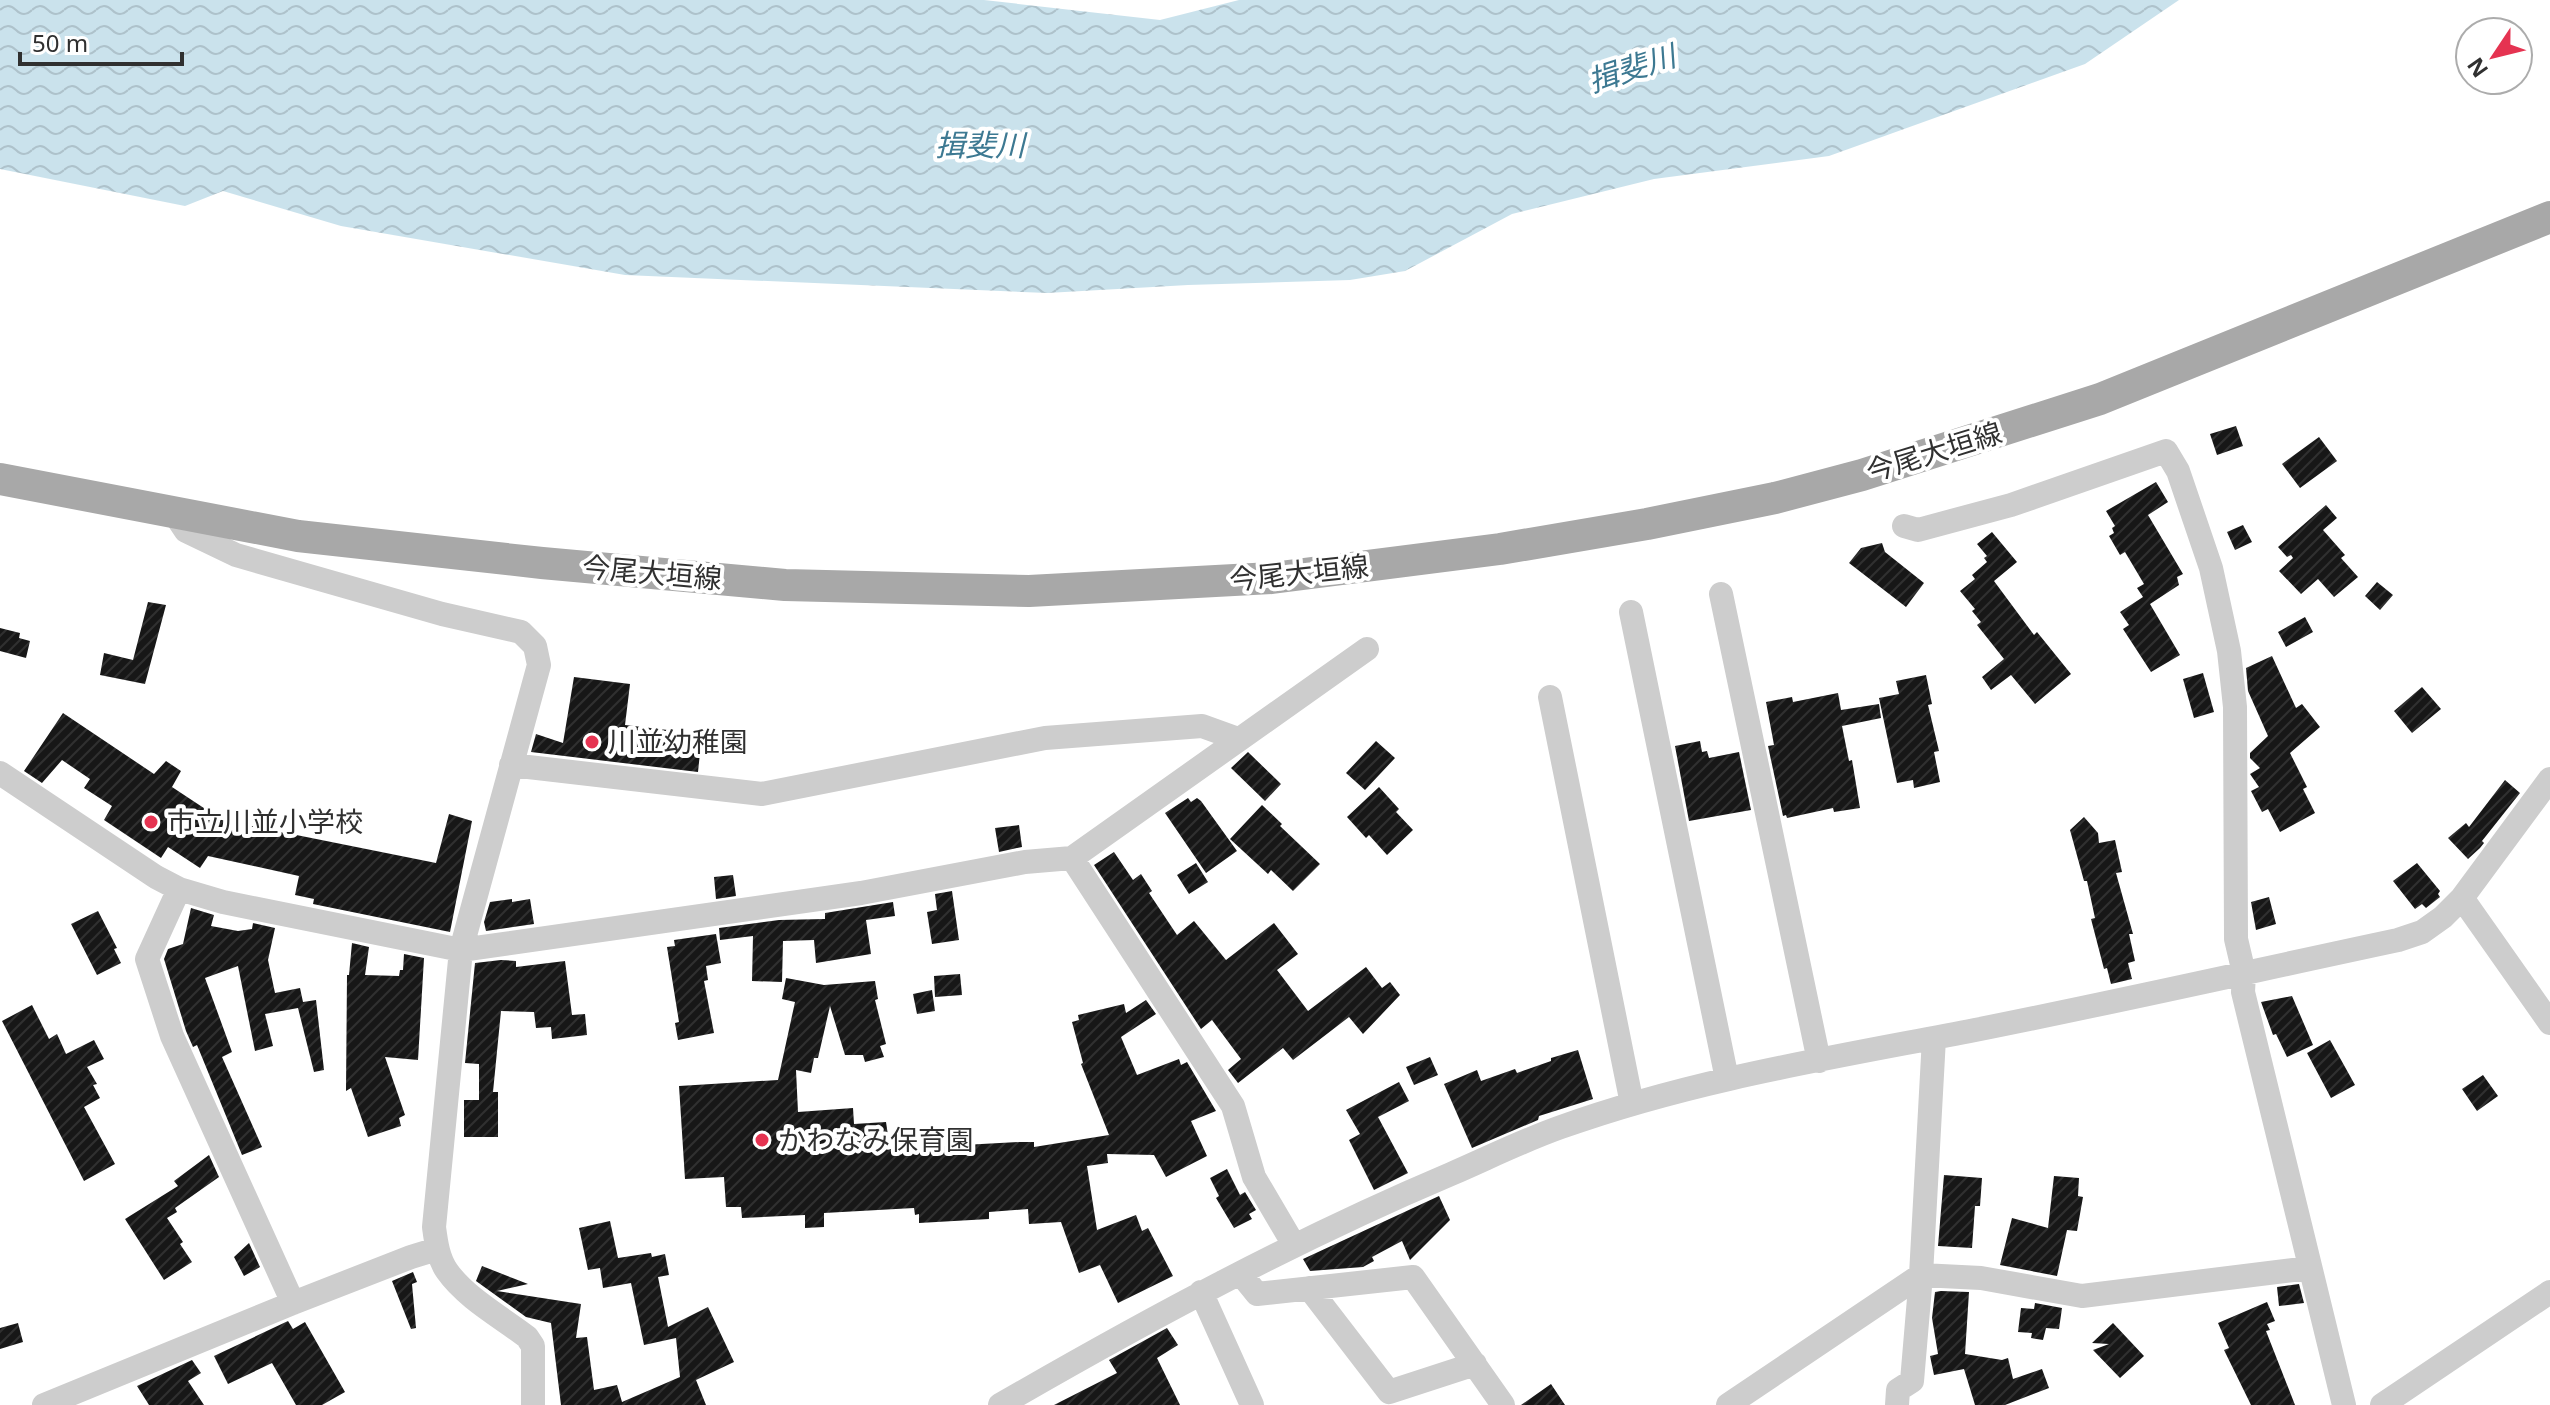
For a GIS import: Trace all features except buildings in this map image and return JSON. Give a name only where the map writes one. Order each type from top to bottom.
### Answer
[{"type":"main road","name":"今尾大垣線","points":[[0,479],[298,536],[542,563],[785,585],[1029,591],[1231,581],[1368,567],[1647,524],[1775,498],[1862,475],[2100,399],[2550,217]]},
{"type":"street","points":[[1904,526],[1918,530],[2011,505],[2166,451],[2178,471],[2211,568],[2229,651],[2235,707],[2236,939],[2244,973],[2243,992],[2344,1405]]},
{"type":"street","points":[[174,513],[186,531],[236,555],[442,614],[521,632],[535,646],[539,665],[461,950],[434,1227],[437,1249],[446,1270],[468,1292],[527,1337],[533,1346],[533,1405]]},
{"type":"street","points":[[1721,594],[1819,1061]]},
{"type":"street","points":[[1631,612],[1727,1079]]},
{"type":"street","points":[[0,773],[156,877],[179,889],[223,902],[461,950],[861,893],[1025,862],[1072,858],[1367,649]]},
{"type":"street","points":[[1550,697],[1632,1104]]},
{"type":"street","points":[[511,765],[762,794],[1045,738],[1202,726],[1238,739]]},
{"type":"street","points":[[1000,1405],[1201,1292],[1294,1245],[1379,1204],[1558,1128],[1632,1104],[1727,1079],[2127,1000],[2398,940],[2422,932],[2462,898],[2550,779]]},
{"type":"street","points":[[1072,858],[1233,1106],[1254,1177],[1294,1245]]},
{"type":"street","points":[[179,889],[147,959],[172,1036],[293,1303]]},
{"type":"street","points":[[2462,898],[2550,1023]]},
{"type":"street","points":[[1897,1405],[1898,1390],[1912,1381],[1934,1038]]},
{"type":"street","points":[[44,1405],[293,1303],[437,1249]]},
{"type":"street","points":[[1728,1405],[1921,1275],[1981,1278],[2082,1296],[2310,1268]]},
{"type":"street","points":[[1240,1273],[1257,1294],[1413,1277],[1503,1405]]},
{"type":"street","points":[[1309,1288],[1389,1392],[1475,1364]]},
{"type":"street","points":[[1201,1292],[1252,1405]]},
{"type":"street","points":[[2382,1405],[2550,1292]]},
{"type":"water","name":"揖斐川","points":[[0,0],[984,0],[1160,20],[1239,0],[2179,0],[2085,64],[1829,156],[1654,179],[1512,214],[1405,271],[1350,280],[1047,293],[625,275],[341,226],[223,191],[185,206],[0,169]]},
{"type":"place","name":"川並幼稚園","points":[[592,742]]},
{"type":"place","name":"市立川並小学校","points":[[151,822]]},
{"type":"place","name":"かわなみ保育園","points":[[762,1140]]}]
